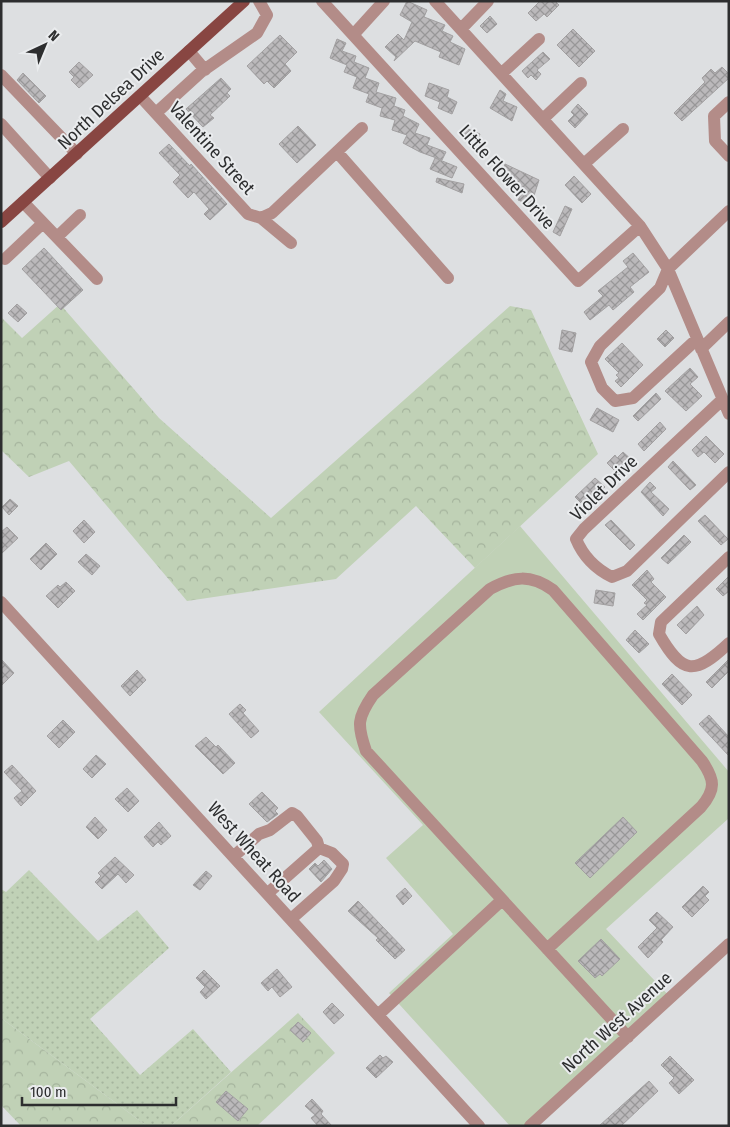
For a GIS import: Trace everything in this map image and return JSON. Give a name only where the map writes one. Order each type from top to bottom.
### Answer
[{"type":"main road","name":"North Delsea Drive","points":[[1,222],[244,1]]},
{"type":"street","points":[[156,113],[205,70],[257,33],[267,15],[259,1]]},
{"type":"street","name":"Little Flower Drive","points":[[322,1],[578,281],[640,226]]},
{"type":"street","points":[[354,34],[384,1]]},
{"type":"street","points":[[435,1],[544,118],[640,226],[668,269],[729,414]]},
{"type":"street","points":[[461,29],[488,1]]},
{"type":"street","points":[[502,73],[539,39]]},
{"type":"street","points":[[189,51],[205,70]]},
{"type":"street","points":[[1,75],[77,154]]},
{"type":"street","points":[[544,118],[581,83]]},
{"type":"street","name":"Valentine Street","points":[[140,96],[248,214],[261,218],[291,243]]},
{"type":"street","points":[[729,102],[714,116],[715,141],[729,156]]},
{"type":"street","points":[[1,124],[50,178]]},
{"type":"street","name":"Valentine Street","points":[[261,218],[272,213],[362,128]]},
{"type":"street","points":[[585,163],[623,129]]},
{"type":"street","points":[[337,152],[448,278]]},
{"type":"street","points":[[23,202],[97,279]]},
{"type":"street","points":[[729,211],[668,269],[660,288],[600,346],[591,362],[602,388],[615,402],[633,398],[729,322]]},
{"type":"street","points":[[57,237],[80,215]]},
{"type":"street","points":[[5,258],[43,223]]},
{"type":"street","name":"Violet Drive","points":[[723,399],[584,529],[576,539],[581,552],[603,573],[612,577],[626,571],[729,472]]},
{"type":"street","points":[[729,557],[661,622],[659,634],[679,662],[690,667],[701,666],[712,660],[729,643]]},
{"type":"street","points":[[547,949],[701,807],[711,796],[713,785],[710,773],[702,761],[553,590],[539,580],[522,578],[506,580],[490,589],[373,695],[362,712],[358,729],[366,751],[502,900],[547,949],[628,1037]]},
{"type":"street","name":"West Wheat Road","points":[[1,602],[480,1126]]},
{"type":"street","points":[[234,856],[259,834],[270,830],[292,813],[297,816],[312,835],[319,848],[338,858],[343,864],[334,881],[291,919]]},
{"type":"street","points":[[268,893],[319,848]]},
{"type":"street","points":[[378,1015],[502,900]]},
{"type":"street","name":"North West Avenue","points":[[530,1126],[729,944]]},
{"type":"green space","points":[[60,304],[159,418],[271,518],[510,306],[531,310],[598,454],[475,568],[416,506],[336,579],[187,601],[69,461],[29,477],[1,450],[1,317],[22,338]]},
{"type":"green space","points":[[520,526],[729,772],[729,818],[606,929],[671,998],[532,1126],[510,1126],[389,993],[453,934],[386,858],[423,825],[319,712]]},
{"type":"green space","points":[[29,870],[98,941],[137,910],[169,948],[90,1019],[140,1075],[193,1029],[231,1072],[171,1126],[147,1126],[1,1018],[1,889],[6,892]]},
{"type":"green space","points":[[298,1013],[335,1053],[257,1126],[171,1126]]},
{"type":"green space","points":[[1,1018],[147,1126],[21,1126],[1,1105]]},
{"type":"building","points":[[407,1],[427,10],[424,17],[445,25],[442,31],[453,36],[450,42],[465,49],[459,65],[439,57],[441,52],[415,41],[394,61],[396,57],[385,47],[398,34],[404,40],[412,22],[400,15]]},
{"type":"building","points":[[540,1],[555,1],[559,5],[547,17],[544,14],[536,21],[528,13]]},
{"type":"building","points":[[490,16],[497,24],[487,33],[480,26]]},
{"type":"building","points":[[573,29],[595,51],[579,67],[557,45]]},
{"type":"building","points":[[280,35],[297,52],[285,64],[291,71],[274,88],[267,81],[264,84],[247,66]]},
{"type":"building","points":[[337,39],[346,43],[342,51],[356,56],[354,62],[369,68],[365,78],[379,83],[376,92],[396,98],[394,106],[405,110],[403,116],[419,124],[415,133],[430,138],[427,145],[446,152],[442,160],[403,143],[407,135],[392,130],[395,120],[380,116],[382,108],[366,102],[369,94],[353,88],[357,77],[344,72],[347,65],[330,58]]},
{"type":"building","points":[[543,52],[550,59],[537,70],[541,74],[536,80],[531,75],[528,78],[522,71]]},
{"type":"building","points":[[79,62],[93,75],[79,88],[71,80],[74,77],[69,72]]},
{"type":"building","points":[[722,67],[729,74],[729,78],[682,121],[674,113],[705,82],[702,78],[711,69],[715,73]]},
{"type":"building","points":[[23,73],[46,96],[39,103],[17,80]]},
{"type":"building","points":[[221,78],[231,89],[227,93],[230,96],[210,115],[214,118],[203,127],[186,109]]},
{"type":"building","points":[[429,83],[449,90],[447,97],[457,102],[452,114],[438,108],[440,102],[425,96]]},
{"type":"building","points":[[500,90],[506,94],[503,101],[517,107],[512,121],[490,108]]},
{"type":"building","points":[[578,104],[588,114],[575,128],[568,121],[574,115],[571,112]]},
{"type":"building","points":[[298,126],[316,145],[297,163],[279,144]]},
{"type":"building","points":[[466,128],[480,134],[477,141],[463,135]]},
{"type":"building","points":[[169,144],[190,166],[191,164],[227,204],[210,220],[204,214],[209,209],[194,192],[188,198],[173,182],[180,175],[159,153]]},
{"type":"building","points":[[435,158],[457,167],[452,178],[430,169]]},
{"type":"building","points":[[505,164],[539,180],[531,205],[518,200],[521,194],[510,188],[513,181],[501,177]]},
{"type":"building","points":[[574,176],[591,194],[582,203],[565,185]]},
{"type":"building","points":[[437,178],[464,184],[462,193],[436,182]]},
{"type":"building","points":[[565,206],[572,209],[560,236],[553,232]]},
{"type":"building","points":[[44,248],[83,290],[61,310],[22,269]]},
{"type":"building","points":[[633,253],[649,272],[630,287],[634,292],[613,310],[609,305],[590,320],[584,312],[603,296],[598,291],[628,267],[623,261]]},
{"type":"building","points":[[17,304],[27,313],[18,322],[8,313]]},
{"type":"building","points":[[562,330],[576,333],[572,352],[559,349]]},
{"type":"building","points":[[666,330],[674,338],[665,347],[657,339]]},
{"type":"building","points":[[622,343],[643,365],[621,387],[615,381],[619,378],[616,375],[619,373],[605,359]]},
{"type":"building","points":[[690,368],[698,377],[690,384],[702,396],[686,411],[665,391]]},
{"type":"building","points":[[656,393],[661,399],[638,421],[633,416]]},
{"type":"building","points":[[597,408],[619,420],[613,432],[590,420]]},
{"type":"building","points":[[660,422],[666,429],[644,451],[638,444]]},
{"type":"building","points":[[706,436],[724,454],[715,463],[704,452],[698,457],[692,450]]},
{"type":"building","points":[[623,452],[633,461],[619,475],[607,463],[615,455],[617,458]]},
{"type":"building","points":[[673,461],[696,485],[690,490],[668,467]]},
{"type":"building","points":[[595,478],[605,487],[585,507],[575,497]]},
{"type":"building","points":[[650,482],[656,488],[651,492],[669,509],[663,516],[641,492]]},
{"type":"building","points":[[10,499],[18,506],[9,515],[2,507]]},
{"type":"building","points":[[705,515],[728,539],[721,545],[698,521]]},
{"type":"building","points":[[84,520],[95,532],[84,543],[73,531]]},
{"type":"building","points":[[611,520],[635,545],[630,550],[605,525]]},
{"type":"building","points":[[7,527],[18,538],[1,554],[1,532]]},
{"type":"building","points":[[684,535],[691,542],[668,564],[661,558]]},
{"type":"building","points":[[46,543],[57,554],[41,570],[30,559]]},
{"type":"building","points":[[86,554],[100,566],[92,575],[78,562]]},
{"type":"building","points":[[647,570],[654,579],[651,582],[666,597],[643,620],[637,614],[647,605],[644,603],[647,600],[632,585]]},
{"type":"building","points":[[729,576],[729,591],[723,596],[716,589]]},
{"type":"building","points":[[66,582],[75,591],[58,608],[46,596],[58,585],[60,587]]},
{"type":"building","points":[[596,590],[615,593],[613,606],[594,603]]},
{"type":"building","points":[[697,606],[704,615],[686,634],[677,625]]},
{"type":"building","points":[[635,630],[649,644],[639,653],[626,640]]},
{"type":"building","points":[[1,659],[14,673],[1,686]]},
{"type":"building","points":[[729,659],[729,671],[712,688],[706,682]]},
{"type":"building","points":[[137,670],[146,680],[130,696],[121,686]]},
{"type":"building","points":[[672,674],[692,695],[682,705],[662,684]]},
{"type":"building","points":[[240,704],[246,710],[243,713],[259,731],[251,738],[229,714]]},
{"type":"building","points":[[709,715],[729,737],[729,756],[699,724]]},
{"type":"building","points":[[63,720],[75,732],[59,748],[47,736]]},
{"type":"building","points":[[206,737],[216,747],[218,745],[235,763],[223,774],[195,746]]},
{"type":"building","points":[[96,755],[106,764],[92,778],[83,769]]},
{"type":"building","points":[[12,765],[36,791],[21,806],[14,798],[22,791],[4,772]]},
{"type":"building","points":[[127,788],[139,801],[128,812],[115,799]]},
{"type":"building","points":[[262,792],[278,808],[275,811],[278,814],[267,822],[249,804]]},
{"type":"building","points":[[95,817],[107,830],[98,839],[86,827]]},
{"type":"building","points":[[623,817],[637,832],[590,878],[575,863]]},
{"type":"building","points":[[159,822],[171,836],[161,845],[158,842],[153,847],[144,837]]},
{"type":"building","points":[[115,857],[134,875],[126,883],[118,874],[102,889],[95,882],[101,876],[98,873]]},
{"type":"building","points":[[324,860],[332,869],[321,882],[309,869],[315,863],[318,866]]},
{"type":"building","points":[[206,871],[212,876],[200,890],[193,885]]},
{"type":"building","points":[[703,886],[709,892],[705,896],[709,900],[692,917],[682,907]]},
{"type":"building","points":[[405,888],[412,896],[403,905],[396,896]]},
{"type":"building","points":[[358,901],[405,950],[395,959],[376,940],[378,938],[348,911]]},
{"type":"building","points":[[657,912],[673,927],[661,940],[663,942],[648,958],[638,947],[657,928],[649,920]]},
{"type":"building","points":[[601,939],[620,959],[602,976],[600,974],[595,978],[578,961]]},
{"type":"building","points":[[277,969],[292,987],[280,997],[272,987],[268,991],[261,983]]},
{"type":"building","points":[[204,970],[220,986],[206,999],[200,992],[205,987],[196,978]]},
{"type":"building","points":[[332,1003],[344,1015],[334,1024],[323,1012]]},
{"type":"building","points":[[298,1022],[311,1033],[303,1042],[290,1030]]},
{"type":"building","points":[[380,1055],[383,1058],[386,1056],[393,1062],[376,1078],[366,1068]]},
{"type":"building","points":[[670,1056],[694,1080],[679,1094],[669,1083],[674,1078],[661,1065]]},
{"type":"building","points":[[649,1081],[658,1091],[621,1126],[599,1126]]},
{"type":"building","points":[[226,1091],[248,1109],[238,1121],[216,1102]]},
{"type":"building","points":[[312,1099],[323,1111],[321,1114],[332,1126],[318,1126],[311,1118],[315,1115],[305,1106]]}]
